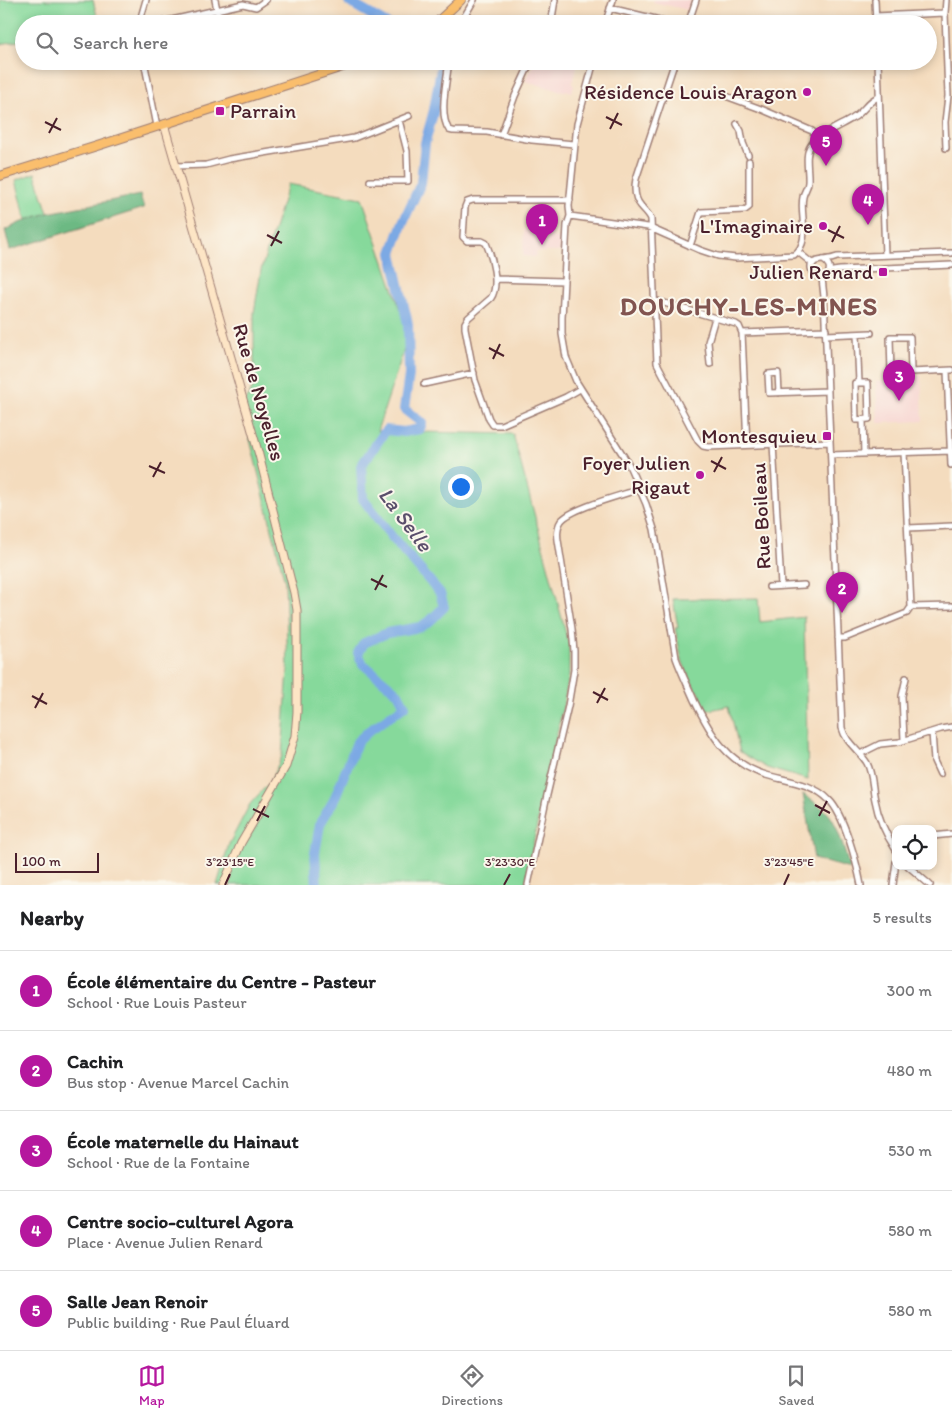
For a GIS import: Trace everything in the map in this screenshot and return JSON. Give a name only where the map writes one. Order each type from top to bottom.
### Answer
[{"type":"main road","points":[[445,15],[461,0]]},
{"type":"main road","points":[[0,176],[333,70]]},
{"type":"street","points":[[142,15],[146,0]]},
{"type":"street","points":[[215,0],[218,15]]},
{"type":"street","points":[[194,15],[245,4],[256,7],[266,0]]},
{"type":"street","points":[[465,15],[474,0]]},
{"type":"street","points":[[552,15],[555,0]]},
{"type":"street","points":[[608,15],[613,0]]},
{"type":"street","points":[[691,15],[696,0]]},
{"type":"street","points":[[874,0],[875,15]]},
{"type":"street","points":[[946,0],[945,13],[949,40],[950,84],[945,122],[946,148]]},
{"type":"street","points":[[610,8],[639,15]]},
{"type":"street","points":[[898,15],[945,13]]},
{"type":"street","points":[[146,70],[160,125]]},
{"type":"street","points":[[446,70],[444,113],[446,127],[449,130],[487,132],[532,140],[574,144]]},
{"type":"street","points":[[501,135],[525,70]]},
{"type":"street","points":[[591,70],[578,118],[574,144],[562,330],[569,367],[580,388],[628,463],[640,489],[654,529],[674,648],[679,666],[709,729],[725,750],[745,766],[810,787],[825,796],[835,806],[840,814],[853,852],[862,885]]},
{"type":"street","points":[[672,70],[636,179],[635,196],[650,215],[658,365],[698,441],[703,446],[830,442]]},
{"type":"street","points":[[878,70],[885,256]]},
{"type":"street","points":[[715,92],[796,124],[814,132],[820,138]]},
{"type":"street","points":[[570,216],[651,228],[714,255],[732,258],[794,255],[798,252],[804,238],[803,198],[808,184],[808,151],[812,143],[856,117],[871,101],[879,97]]},
{"type":"street","points":[[176,166],[206,165],[230,159],[358,137],[409,116]]},
{"type":"street","points":[[370,181],[408,181],[407,151],[399,120]]},
{"type":"street","points":[[737,124],[748,155]]},
{"type":"street","name":"Rue de Noyelles","points":[[160,125],[176,166],[259,455],[297,610],[296,724],[294,742],[289,760],[281,777],[238,849],[223,885]]},
{"type":"street","points":[[690,246],[701,212],[745,210],[749,206],[749,162]]},
{"type":"street","points":[[570,200],[471,200],[467,202],[465,207],[464,239],[486,243],[495,279],[495,288],[492,296],[471,314],[465,323],[466,340],[474,373],[488,419],[495,426],[502,425],[566,397],[580,388]]},
{"type":"street","points":[[798,252],[813,264]]},
{"type":"street","points":[[952,253],[837,257],[817,260],[811,269],[816,277],[822,278],[828,274],[844,270],[952,265]]},
{"type":"street","points":[[823,260],[829,266],[828,274]]},
{"type":"street","points":[[822,278],[826,332],[842,728],[848,742],[870,768],[882,824],[892,843]]},
{"type":"street","points":[[495,279],[564,281]]},
{"type":"street","points":[[654,300],[738,325],[742,333],[747,445]]},
{"type":"street","points":[[710,364],[708,342],[715,318]]},
{"type":"street","points":[[742,333],[871,333]]},
{"type":"street","points":[[857,334],[859,383]]},
{"type":"street","points":[[911,372],[910,337],[890,338],[891,373],[950,371],[951,465]]},
{"type":"street","points":[[424,384],[474,373]]},
{"type":"street","points":[[855,383],[868,383],[869,419],[863,420],[856,420],[855,383]]},
{"type":"street","points":[[779,393],[828,390]]},
{"type":"street","points":[[863,420],[864,454]]},
{"type":"street","name":"Rue Boileau","points":[[773,444],[781,586]]},
{"type":"street","points":[[831,455],[951,451]]},
{"type":"street","points":[[838,638],[848,636],[907,613],[911,608],[904,452]]},
{"type":"street","points":[[528,885],[574,675],[574,651],[558,540],[559,526],[563,519],[576,511],[640,489]]},
{"type":"street","points":[[908,528],[952,526]]},
{"type":"street","name":"Rue Boileau","points":[[769,586],[804,585]]},
{"type":"street","points":[[911,608],[952,606]]},
{"type":"street","points":[[904,740],[902,696],[906,678]]},
{"type":"street","points":[[860,754],[880,744],[904,740],[952,727]]},
{"type":"street","points":[[932,732],[934,761],[940,774]]},
{"type":"street","points":[[937,836],[952,834]]},
{"type":"street","points":[[893,885],[895,870]]},
{"type":"street","points":[[913,870],[930,885]]},
{"type":"shaded area","points":[[654,0],[691,0],[688,10],[653,2]]},
{"type":"shaded area","points":[[531,70],[576,70],[572,92],[566,90],[565,92],[525,81]]},
{"type":"shaded area","points":[[553,228],[552,237],[561,237],[560,252],[536,252],[535,257],[523,256],[524,229]]},
{"type":"shaded area","points":[[915,376],[921,376],[923,421],[878,423],[876,381],[914,379]]},
{"type":"green space","points":[[0,0],[93,0],[97,15],[15,15],[15,42],[0,44]]},
{"type":"green space","points":[[35,173],[48,213],[26,220],[16,180]]},
{"type":"green space","points":[[288,184],[362,198],[409,335],[377,431],[513,434],[569,645],[569,676],[525,885],[217,885],[229,844],[250,804],[270,782],[282,756],[288,669],[285,582],[242,407],[254,386],[254,313],[261,270]]},
{"type":"green space","points":[[140,195],[144,208],[10,250],[5,230],[26,220],[48,213]]},
{"type":"green space","points":[[758,598],[760,622],[804,617],[808,780],[767,768],[740,752],[729,706],[705,711],[699,692],[696,691],[682,661],[675,628],[678,628],[673,599]]},
{"type":"green space","points":[[803,794],[831,817],[850,869],[814,859]]},
{"type":"waterway","name":"La Selle","points":[[348,0],[371,15]]},
{"type":"waterway","name":"La Selle","points":[[317,885],[315,853],[320,824],[334,800],[357,742],[370,730],[405,706],[398,693],[363,664],[358,653],[364,643],[387,633],[420,627],[431,620],[444,607],[440,593],[392,537],[363,499],[361,466],[386,430],[404,432],[420,429],[422,423],[404,409],[409,375],[408,324],[392,253],[403,222],[421,183],[425,143],[434,110],[441,70]]},
{"type":"place","name":"Résidence Louis Aragon","points":[[807,92]]},
{"type":"place","name":"Parrain","points":[[220,111]]},
{"type":"place","name":"Salle Jean Renoir","points":[[826,166]]},
{"type":"place","name":"Centre socio-culturel Agora","points":[[868,225]]},
{"type":"place","name":"L'Imaginaire","points":[[823,226]]},
{"type":"place","name":"École élémentaire du Centre - Pasteur","points":[[542,245]]},
{"type":"place","name":"Julien Renard","points":[[883,272]]},
{"type":"place","name":"École maternelle du Hainaut","points":[[899,401]]},
{"type":"place","name":"Montesquieu","points":[[827,436]]},
{"type":"place","name":"Foyer Julien Rigaut","points":[[700,475]]},
{"type":"place","name":"Cachin","points":[[842,613]]},
{"type":"district","name":"DOUCHY-LES-MINES","points":[[749,306]]}]
